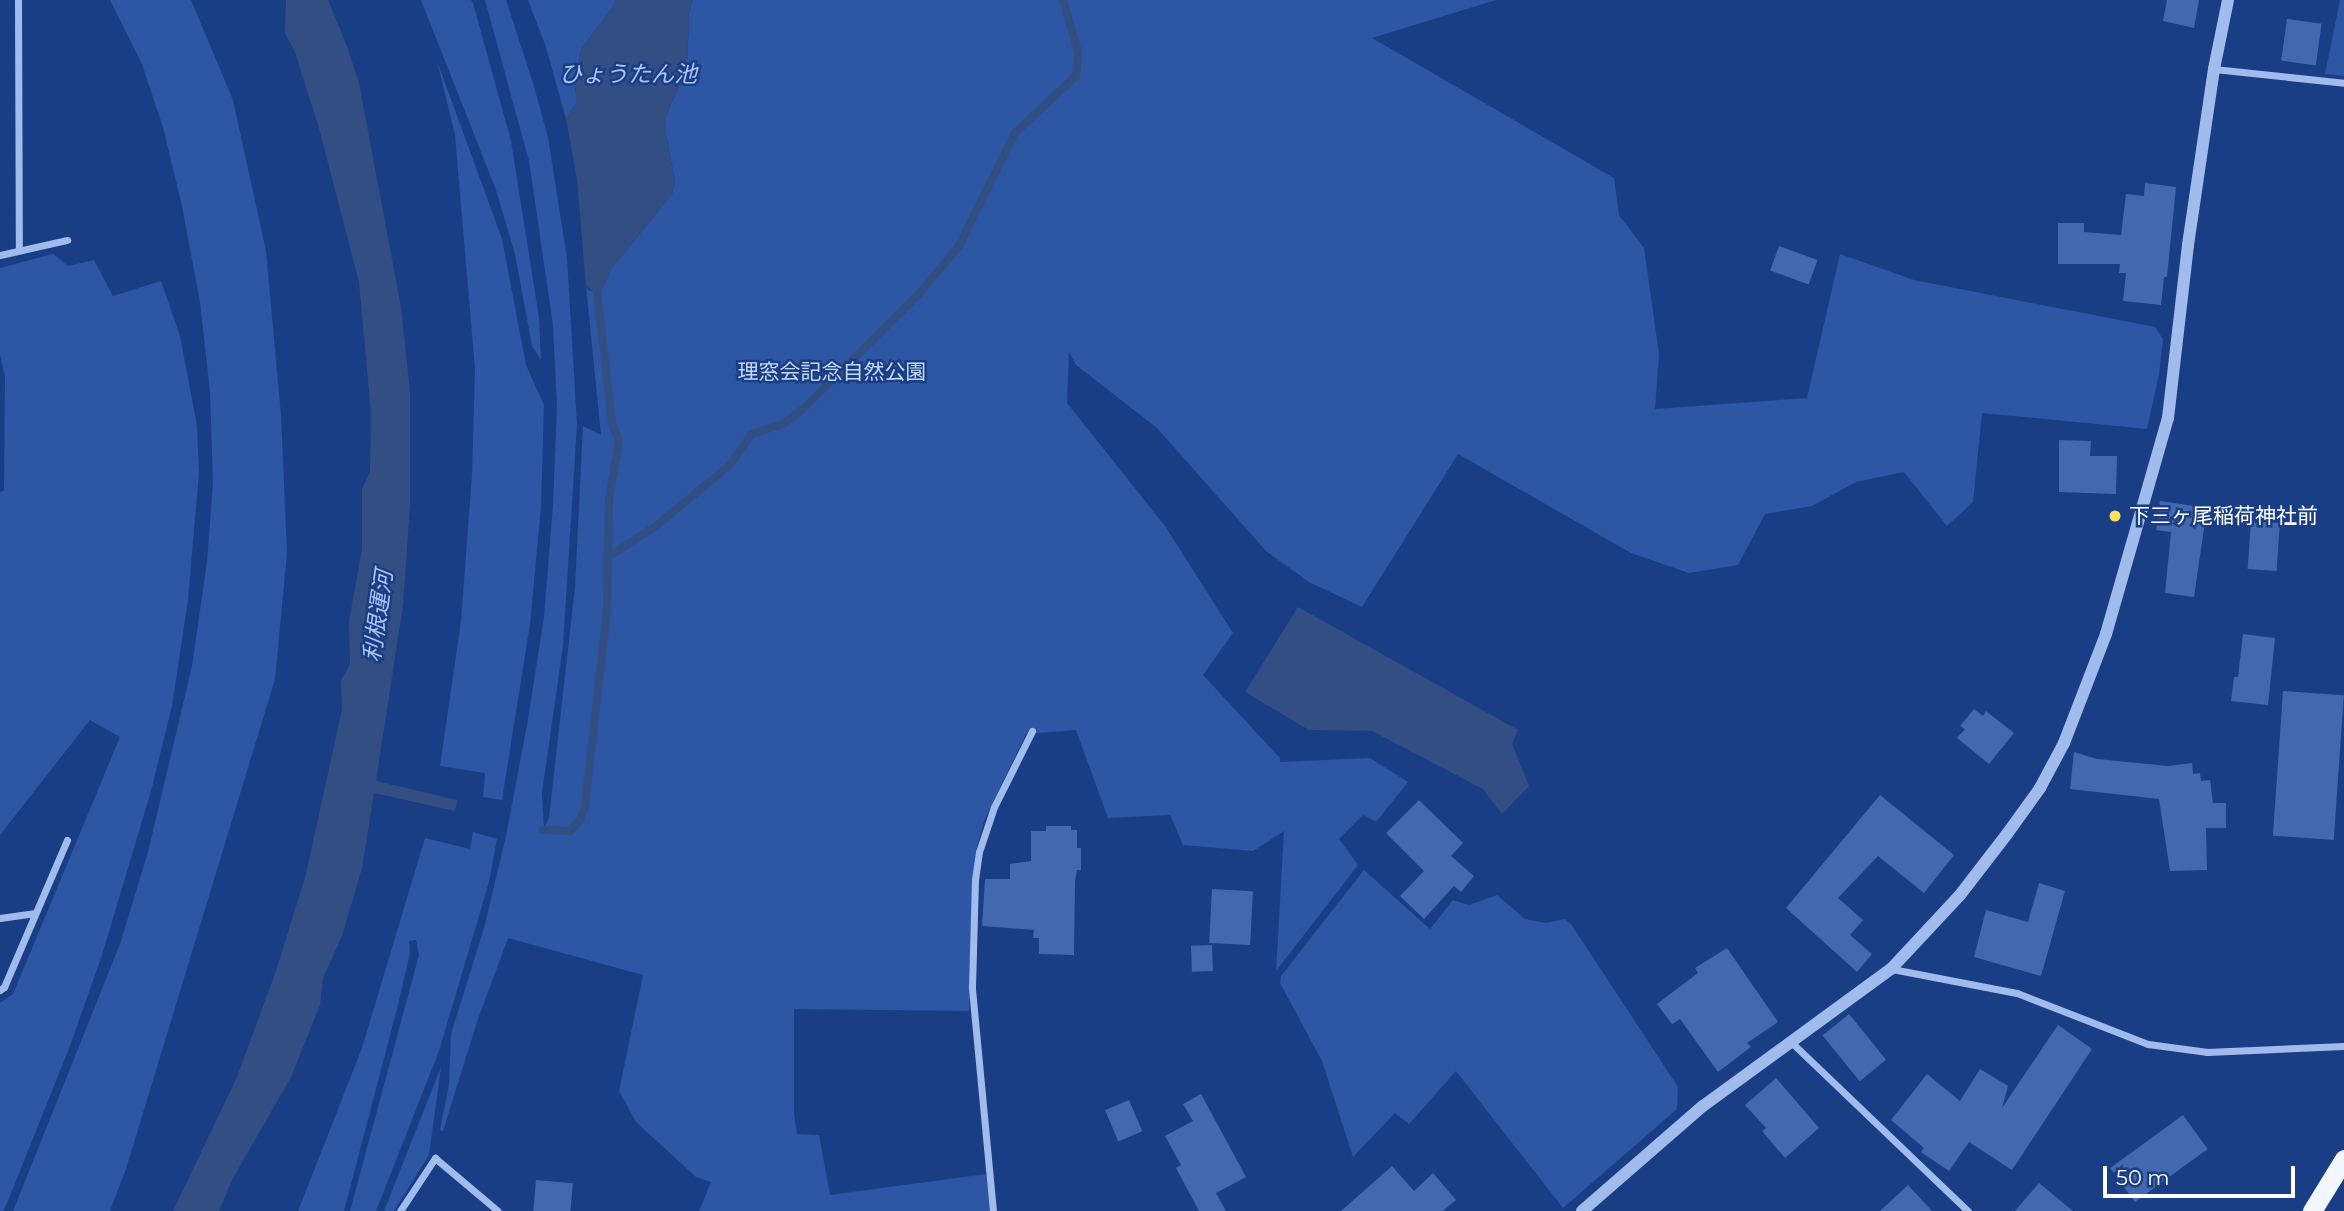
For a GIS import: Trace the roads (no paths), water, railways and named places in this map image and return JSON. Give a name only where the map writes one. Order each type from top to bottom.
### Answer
[{"type":"highway","points":[[2312,1211],[2344,1159]]},
{"type":"street","points":[[18,0],[19,250]]},
{"type":"street","points":[[1582,1211],[1703,1106],[1891,969],[1960,895],[2040,788],[2064,743],[2105,634],[2168,418],[2214,69],[2228,0]]},
{"type":"street","points":[[2214,69],[2344,82]]},
{"type":"street","points":[[0,255],[19,250],[41,249],[68,240]]},
{"type":"street","points":[[993,1211],[972,987],[975,880],[979,852],[995,807],[1032,731]]},
{"type":"street","points":[[0,990],[4,987],[67,840]]},
{"type":"street","points":[[0,918],[34,913]]},
{"type":"street","points":[[1891,969],[2017,993],[2148,1044],[2207,1052],[2344,1046]]},
{"type":"street","points":[[1790,1041],[1968,1211]]},
{"type":"street","points":[[400,1211],[435,1158],[498,1211]]},
{"type":"water","name":"利根運河","points":[[286,0],[328,0],[348,49],[359,83],[401,307],[410,392],[410,505],[403,605],[376,781],[457,800],[455,811],[374,793],[362,868],[342,936],[323,978],[320,1005],[291,1077],[233,1178],[219,1211],[173,1211],[237,1077],[276,971],[306,874],[342,709],[341,681],[350,664],[349,621],[362,549],[362,489],[370,472],[371,413],[359,282],[319,128],[295,52],[285,33]]},
{"type":"water","name":"ひょうたん池","points":[[615,0],[693,0],[689,13],[687,68],[666,116],[665,130],[675,181],[672,194],[612,268],[601,291],[595,292],[586,286],[577,179],[566,119],[577,102],[574,77],[582,48],[613,7]]},
{"type":"water","points":[[1298,607],[1518,730],[1512,744],[1529,786],[1502,814],[1483,789],[1372,731],[1309,730],[1245,692]]},
{"type":"waterway","points":[[543,830],[570,831],[580,820],[585,806],[607,610],[608,557],[656,526],[730,465],[752,434],[783,424],[804,408],[918,295],[959,246],[1015,133],[1076,76],[1078,52],[1063,0]]},
{"type":"waterway","points":[[597,291],[612,423],[619,441],[609,499],[608,557]]},
{"type":"place","name":"下三ヶ尾稲荷神社前","points":[[2115,516]]},
{"type":"park label","name":"理窓会記念自然公園","points":[[832,372]]}]
